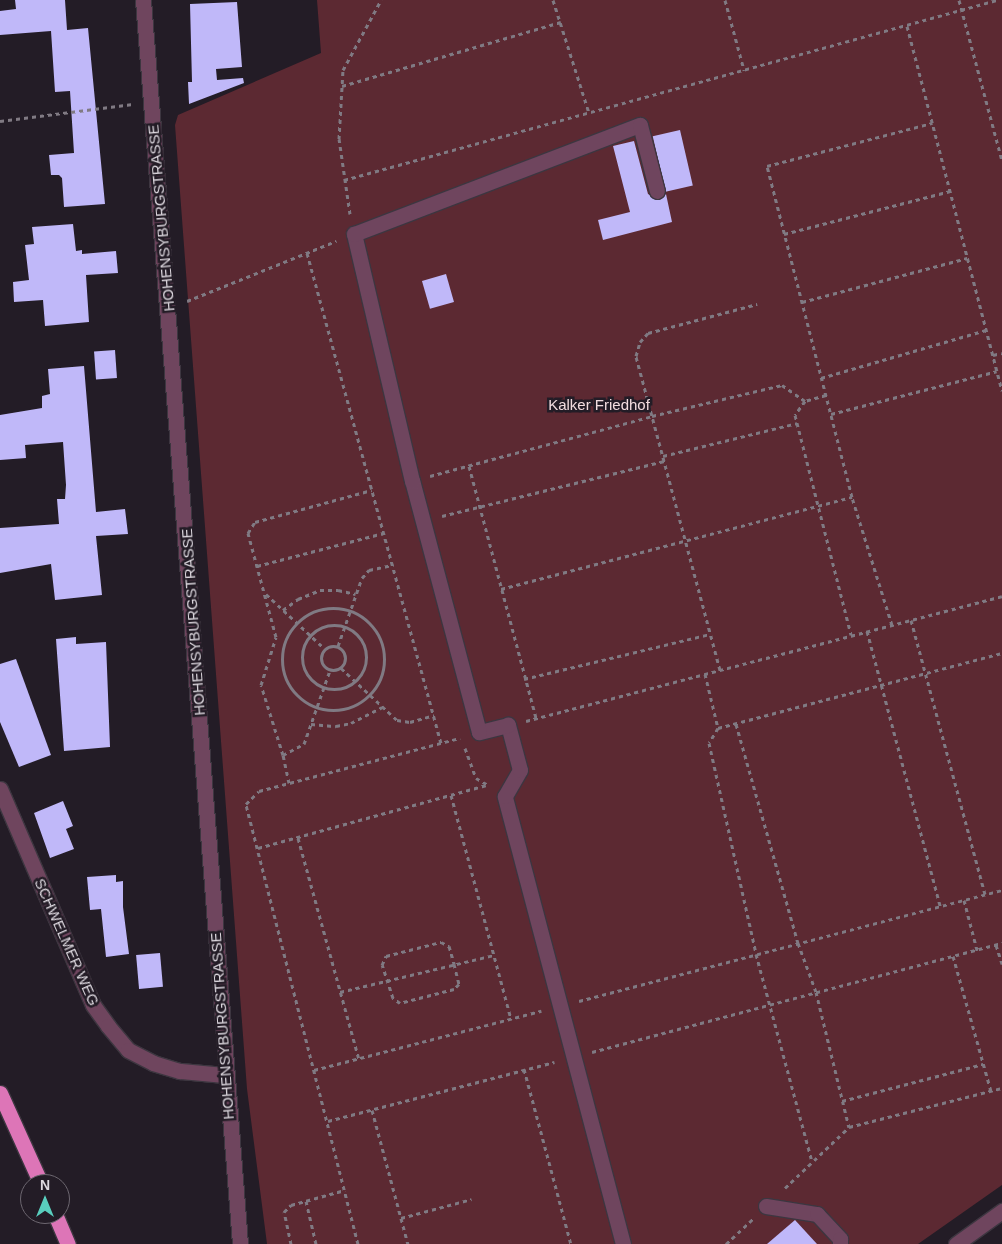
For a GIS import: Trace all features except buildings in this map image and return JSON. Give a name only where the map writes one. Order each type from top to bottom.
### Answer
[{"type":"highway","points":[[0,1093],[36,1174]]},
{"type":"highway","points":[[59,1224],[68,1244]]},
{"type":"street","name":"HOHENSYBURGSTRASSE","points":[[143,0],[170,309],[225,1075],[240,1244]]},
{"type":"street","points":[[623,1244],[505,796],[520,770],[508,725],[480,732],[422,521],[354,234],[640,125],[658,191]]},
{"type":"street","name":"SCHWELMER WEG","points":[[0,789],[94,1005],[108,1026],[128,1050],[153,1063],[180,1071],[225,1075]]},
{"type":"street","points":[[766,1206],[817,1214],[840,1239],[840,1244]]},
{"type":"street","points":[[956,1244],[1002,1212]]},
{"type":"path","points":[[170,309],[354,234],[339,139],[343,70],[381,0]]},
{"type":"path","points":[[553,0],[589,113]]},
{"type":"path","points":[[725,0],[744,70]]},
{"type":"path","points":[[959,0],[1002,160]]},
{"type":"path","points":[[344,180],[997,0]]},
{"type":"path","points":[[342,86],[560,22]]},
{"type":"path","points":[[907,26],[1002,391]]},
{"type":"path","points":[[0,121],[151,102]]},
{"type":"path","points":[[892,625],[852,497],[767,166],[932,123]]},
{"type":"path","points":[[784,234],[950,192]]},
{"type":"path","points":[[307,253],[441,743]]},
{"type":"path","points":[[802,302],[967,258]]},
{"type":"path","points":[[720,670],[636,356],[640,342],[648,333],[757,304]]},
{"type":"path","points":[[822,378],[986,330]]},
{"type":"path","points":[[993,355],[1002,352]]},
{"type":"path","points":[[830,414],[997,371]]},
{"type":"path","points":[[412,481],[652,416],[782,385],[805,402]]},
{"type":"path","points":[[826,395],[805,402],[795,415],[820,506],[851,635]]},
{"type":"path","points":[[663,456],[798,423]]},
{"type":"path","points":[[422,521],[664,461]]},
{"type":"path","points":[[468,466],[536,718]]},
{"type":"path","points":[[289,783],[283,755],[261,685],[276,637],[248,534],[255,522],[372,490]]},
{"type":"path","points":[[501,589],[852,497]]},
{"type":"path","points":[[257,566],[384,533]]},
{"type":"path","points":[[338,646],[357,594],[369,570],[393,565]]},
{"type":"path","points":[[284,610],[298,599],[320,590],[338,590],[357,594]]},
{"type":"path","points":[[265,592],[324,648],[338,646]]},
{"type":"path","points":[[508,725],[1002,596]]},
{"type":"path","points":[[323,609],[351,612],[371,625],[383,649],[382,675],[369,695],[344,709],[317,708],[295,693],[283,670],[285,644],[297,623],[323,609]]},
{"type":"path","points":[[911,620],[985,894]]},
{"type":"path","points":[[322,627],[345,627],[357,634],[367,656],[363,672],[355,682],[334,690],[324,688],[309,678],[302,663],[303,648],[310,636],[322,627]]},
{"type":"path","points":[[867,631],[940,906]]},
{"type":"path","points":[[524,679],[710,634]]},
{"type":"path","points":[[330,670],[341,668],[346,660],[345,653],[338,646]]},
{"type":"path","points":[[324,648],[320,661],[330,670]]},
{"type":"path","points":[[718,728],[1002,653]]},
{"type":"path","points":[[341,668],[397,720],[403,722],[434,715]]},
{"type":"path","points":[[283,755],[304,744],[330,670]]},
{"type":"path","points":[[705,674],[718,728],[709,744],[756,954],[812,1161]]},
{"type":"path","points":[[311,724],[336,726],[351,723],[382,707]]},
{"type":"path","points":[[736,724],[798,943],[816,992],[849,1127]]},
{"type":"path","points":[[358,1244],[246,804],[259,791],[462,738],[476,778],[505,796]]},
{"type":"path","points":[[258,848],[487,785]]},
{"type":"path","points":[[451,795],[511,1019]]},
{"type":"path","points":[[298,838],[359,1059]]},
{"type":"path","points":[[314,1070],[1002,890]]},
{"type":"path","points":[[964,900],[977,950]]},
{"type":"path","points":[[441,942],[449,946],[454,964],[459,984],[454,989],[400,1003],[394,998],[382,965],[386,956],[441,942]]},
{"type":"path","points":[[328,1121],[770,1006],[1002,943]]},
{"type":"path","points":[[996,945],[1002,964]]},
{"type":"path","points":[[340,992],[494,955]]},
{"type":"path","points":[[953,956],[991,1091]]},
{"type":"path","points":[[842,1101],[983,1064]]},
{"type":"path","points":[[524,1069],[571,1244]]},
{"type":"path","points":[[726,1244],[849,1127],[1002,1088]]},
{"type":"path","points":[[372,1110],[408,1244]]},
{"type":"path","points":[[291,1244],[284,1212],[291,1205],[345,1190]]},
{"type":"path","points":[[401,1218],[472,1199]]},
{"type":"path","points":[[306,1201],[316,1244]]},
{"type":"green space","name":"Kalker Friedhof","points":[[317,0],[1002,0],[1002,1185],[918,1244],[267,1244],[247,1089],[175,125],[178,115],[321,53]]}]
